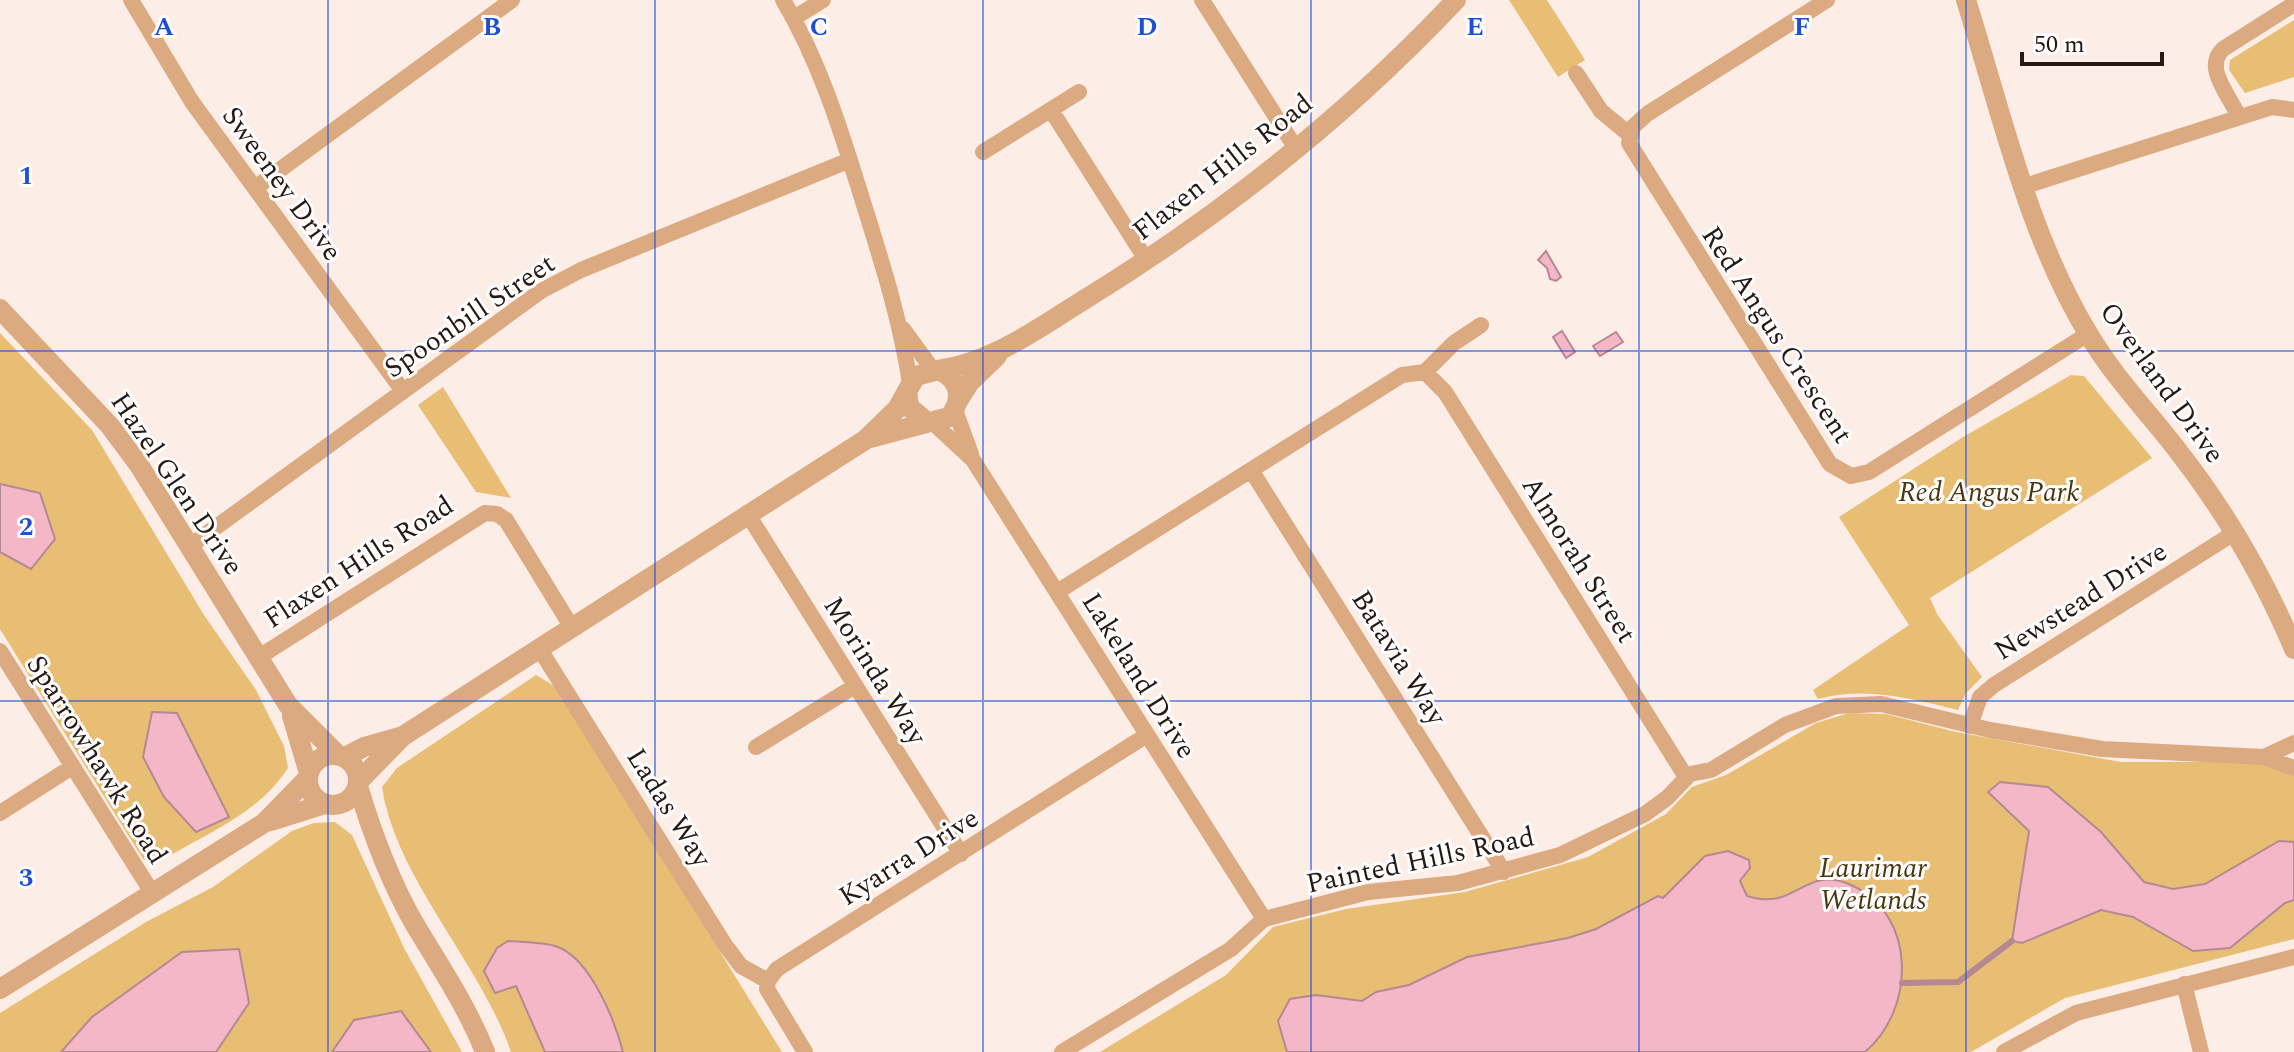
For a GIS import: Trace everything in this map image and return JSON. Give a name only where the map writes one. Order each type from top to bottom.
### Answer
[{"type":"street","name":"Sweeney Drive","points":[[131,0],[169,69],[403,391]]},
{"type":"street","points":[[255,188],[512,0]]},
{"type":"street","points":[[783,0],[820,73],[850,160],[902,328],[913,414],[930,422]]},
{"type":"street","points":[[794,18],[823,0]]},
{"type":"street","points":[[1202,0],[1295,147]]},
{"type":"street","name":"Flaxen Hills Road","points":[[936,370],[961,367],[1003,351],[1147,261],[1234,199],[1396,60],[1456,0]]},
{"type":"street","points":[[1630,135],[1637,122],[1647,114],[1827,0]]},
{"type":"street","name":"Overland Drive","points":[[1966,0],[2025,186],[2054,264],[2088,334],[2119,379],[2191,468],[2234,533],[2257,571],[2294,649]]},
{"type":"street","points":[[2239,117],[2215,70],[2215,59],[2223,49],[2294,4]]},
{"type":"street","name":"Red Angus Crescent","points":[[1576,73],[1601,111],[1630,135],[1631,149],[1638,162],[1739,322],[1823,455],[1844,474],[1860,476],[1869,472],[2088,334]]},
{"type":"street","points":[[983,152],[1079,92]]},
{"type":"street","points":[[2025,186],[2272,107],[2294,110]]},
{"type":"street","points":[[1051,110],[1147,261]]},
{"type":"street","name":"Spoonbill Street","points":[[190,546],[554,284],[850,160]]},
{"type":"street","name":"Hazel Glen Drive","points":[[0,309],[110,426],[190,546],[288,705],[341,756]]},
{"type":"street","points":[[1057,592],[1402,375],[1425,372],[1454,343],[1481,325]]},
{"type":"street","points":[[865,440],[949,417],[957,405],[957,385],[936,370],[902,328]]},
{"type":"street","name":"Flaxen Hills Road","points":[[957,405],[970,382],[1003,351]]},
{"type":"street","points":[[256,828],[327,804],[344,803],[403,736],[865,440],[897,409],[916,376],[936,370]]},
{"type":"street","name":"Almorah Street","points":[[1425,372],[1445,392],[1686,777]]},
{"type":"street","name":"Lakeland Drive","points":[[957,405],[973,460]]},
{"type":"street","name":"Lakeland Drive","points":[[930,422],[973,460],[1264,919]]},
{"type":"street","name":"Batavia Way","points":[[1251,470],[1504,872]]},
{"type":"street","name":"Flaxen Hills Road","points":[[259,657],[485,513],[497,514],[506,520],[571,626]]},
{"type":"street","name":"Morinda Way","points":[[747,513],[961,854]]},
{"type":"street","name":"Newstead Drive","points":[[1970,726],[1980,697],[1994,685],[2234,533]]},
{"type":"street","name":"Ladas Way","points":[[539,648],[725,945],[741,966],[768,981]]},
{"type":"street","name":"Sparrowhawk Road","points":[[0,651],[153,894]]},
{"type":"street","points":[[756,747],[855,686]]},
{"type":"street","name":"Painted Hills Road","points":[[1062,1052],[1231,949],[1264,919],[1368,892],[1458,883],[1560,855],[1612,831],[1659,804],[1686,777],[1722,764],[1801,718],[1836,706],[1881,704],[1970,726],[2102,749],[2264,757],[2294,768]]},
{"type":"street","name":"Hazel Glen Drive","points":[[288,705],[308,775]]},
{"type":"street","name":"Kyarra Drive","points":[[768,981],[777,969],[1147,735]]},
{"type":"street","points":[[0,989],[256,828],[308,775],[316,761],[403,736]]},
{"type":"street","name":"Painted Hills Road","points":[[2264,757],[2294,743]]},
{"type":"street","points":[[341,756],[356,767],[358,784],[382,854],[412,919],[462,1004],[485,1052]]},
{"type":"street","points":[[0,813],[72,767]]},
{"type":"street","points":[[308,775],[312,793],[352,819],[382,854]]},
{"type":"street","points":[[2004,1052],[2076,1013],[2294,957]]},
{"type":"street","points":[[768,981],[771,998],[805,1052]]},
{"type":"street","points":[[2184,984],[2201,1052]]},
{"type":"green space","points":[[1509,0],[1547,0],[1585,60],[1558,77]]},
{"type":"green space","points":[[2294,20],[2294,77],[2245,93],[2229,70],[2230,60]]},
{"type":"green space","points":[[0,333],[92,430],[204,615],[256,690],[284,746],[288,768],[260,799],[228,823],[156,864],[143,859],[0,629]]},
{"type":"green space","name":"Red Angus Park","points":[[2071,375],[2084,376],[2152,458],[1930,598],[1937,614],[1982,677],[1966,693],[1958,710],[1871,694],[1818,699],[1813,690],[1909,625],[1839,517],[1963,437]]},
{"type":"green space","points":[[443,387],[511,498],[476,492],[418,405]]},
{"type":"green space","points":[[536,675],[556,687],[782,1052],[511,1052],[480,986],[403,854],[390,821],[382,787],[397,768]]},
{"type":"green space","name":"Laurimar Wetlands","points":[[1849,713],[1886,714],[1956,732],[2121,762],[2249,762],[2294,770],[2294,939],[2065,998],[1971,1052],[1100,1052],[1226,975],[1273,927],[1346,909],[1465,892],[1588,857],[1666,814],[1692,787],[1726,775],[1816,723]]},
{"type":"green space","points":[[335,822],[352,835],[404,948],[462,1052],[0,1052],[0,1013],[146,922],[213,887],[292,831],[314,823]]},
{"type":"shaded area","points":[[1546,251],[1561,277],[1556,281],[1550,279],[1547,268],[1538,260]]},
{"type":"shaded area","points":[[1562,331],[1575,352],[1566,358],[1553,337]]},
{"type":"shaded area","points":[[1616,332],[1623,342],[1600,356],[1593,346]]},
{"type":"shaded area","points":[[0,484],[40,493],[55,539],[31,569],[0,552]]},
{"type":"shaded area","points":[[152,712],[177,713],[229,817],[196,832],[164,797],[143,757]]},
{"type":"shaded area","points":[[2000,782],[2048,787],[2101,832],[2144,882],[2173,889],[2205,884],[2279,841],[2294,842],[2294,900],[2285,903],[2230,948],[2193,951],[2133,917],[2101,910],[2022,943],[2012,941],[2029,831],[1988,792]]},
{"type":"shaded area","points":[[1728,851],[1749,860],[1750,868],[1740,881],[1747,896],[1778,898],[1810,883],[1835,880],[1851,885],[1873,899],[1888,918],[1898,940],[1902,964],[1900,989],[1882,1034],[1865,1052],[1287,1052],[1278,1021],[1290,999],[1316,995],[1362,1001],[1376,992],[1409,985],[1467,957],[1568,938],[1596,929],[1658,896],[1663,898],[1705,856]]},
{"type":"shaded area","points":[[508,941],[540,943],[558,947],[570,954],[600,993],[623,1052],[545,1052],[516,986],[495,993],[484,971],[497,948]]},
{"type":"shaded area","points":[[239,949],[249,1003],[216,1052],[61,1052],[92,1017],[182,952]]},
{"type":"shaded area","points":[[401,1011],[431,1052],[332,1052],[354,1020]]},
{"type":"waterway","points":[[1902,983],[1958,982],[2012,941]]}]
